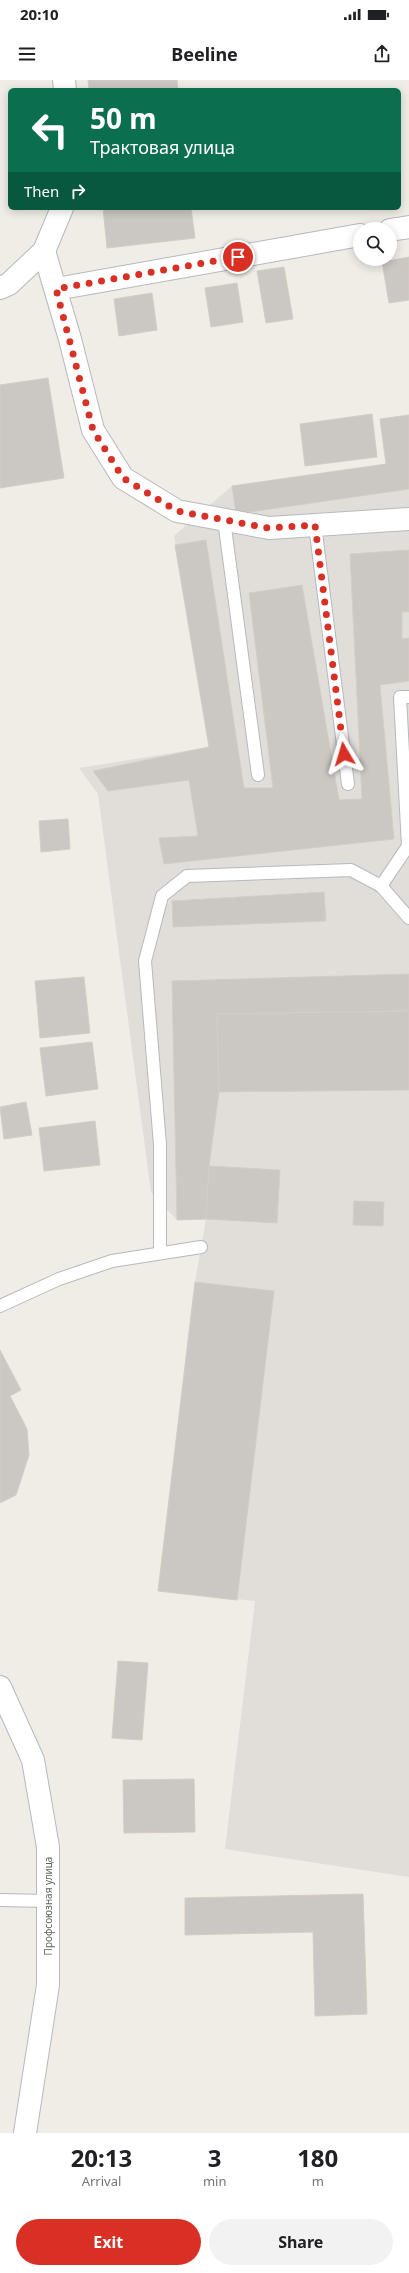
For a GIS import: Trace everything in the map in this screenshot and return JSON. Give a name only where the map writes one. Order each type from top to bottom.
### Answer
[{"type":"street","points":[[0,288],[9,284],[44,251],[61,210]]},
{"type":"street","points":[[397,229],[409,227]]},
{"type":"street","points":[[56,289],[353,236]]},
{"type":"street","points":[[44,251],[56,289],[93,430],[123,478],[177,511],[268,528],[409,519]]},
{"type":"street","name":"Профсоюзная улица","points":[[2,1697],[33,1760],[48,1847],[48,1985],[25,2133]]},
{"type":"lane","points":[[224,520],[258,776]]},
{"type":"lane","points":[[315,525],[348,784]]},
{"type":"lane","points":[[381,886],[408,846],[400,697],[409,697]]},
{"type":"lane","points":[[160,1252],[160,1144],[145,961],[162,896],[187,876],[351,870],[381,886],[409,918]]},
{"type":"lane","points":[[0,1306],[60,1279],[112,1261],[160,1252],[201,1247]]},
{"type":"lane","points":[[0,1900],[48,1900]]},
{"type":"shaded area","points":[[409,415],[409,1877],[225,1849],[255,1601],[158,1591],[195,1282],[206,1219],[177,1220],[151,1192],[98,794],[79,768],[209,747],[174,536],[232,486],[386,464]]},
{"type":"building","points":[[88,80],[177,80],[178,88],[89,88]]},
{"type":"building","points":[[103,210],[191,210],[195,238],[107,248]]},
{"type":"building","points":[[409,257],[409,300],[389,303],[383,266],[397,266],[397,259]]},
{"type":"building","points":[[284,267],[293,319],[266,323],[257,271]]},
{"type":"building","points":[[237,283],[243,322],[211,327],[205,288]]},
{"type":"building","points":[[152,293],[157,330],[119,336],[114,299]]},
{"type":"building","points":[[48,378],[64,478],[0,488],[0,385]]},
{"type":"building","points":[[372,414],[377,457],[305,466],[300,424]]},
{"type":"building","points":[[409,415],[409,489],[236,514],[232,486],[386,464],[380,419]]},
{"type":"building","points":[[206,540],[244,788],[273,788],[249,593],[302,585],[339,800],[362,799],[350,554],[409,550],[409,612],[402,612],[402,639],[409,638],[409,681],[380,685],[394,839],[164,864],[159,838],[198,836],[189,780],[108,791],[93,771],[209,747],[175,545]]},
{"type":"building","points":[[68,819],[70,849],[41,852],[39,821]]},
{"type":"building","points":[[324,892],[326,921],[173,927],[172,901]]},
{"type":"building","points":[[409,974],[409,1011],[217,1014],[219,1092],[209,1166],[206,1219],[177,1220],[172,981]]},
{"type":"building","points":[[84,977],[90,1033],[40,1038],[35,981]]},
{"type":"building","points":[[409,1011],[409,1090],[219,1092],[217,1014]]},
{"type":"building","points":[[92,1042],[98,1089],[46,1096],[40,1048]]},
{"type":"building","points":[[26,1102],[32,1135],[4,1139],[0,1107]]},
{"type":"building","points":[[95,1121],[100,1165],[44,1171],[39,1128]]},
{"type":"building","points":[[209,1166],[280,1170],[277,1223],[206,1219]]},
{"type":"building","points":[[354,1201],[384,1202],[383,1226],[353,1225]]},
{"type":"building","points":[[195,1282],[274,1291],[237,1600],[158,1591]]},
{"type":"building","points":[[0,1350],[21,1390],[10,1396],[27,1429],[29,1455],[16,1495],[0,1503]]},
{"type":"building","points":[[118,1661],[148,1663],[142,1740],[112,1738]]},
{"type":"building","points":[[194,1779],[195,1832],[124,1833],[123,1780]]},
{"type":"building","points":[[363,1894],[367,2014],[315,2016],[313,1932],[185,1935],[185,1898]]},
{"type":"route","points":[[238,257],[56,289],[93,430],[123,478],[177,511],[268,528],[315,525],[344,754]]}]
